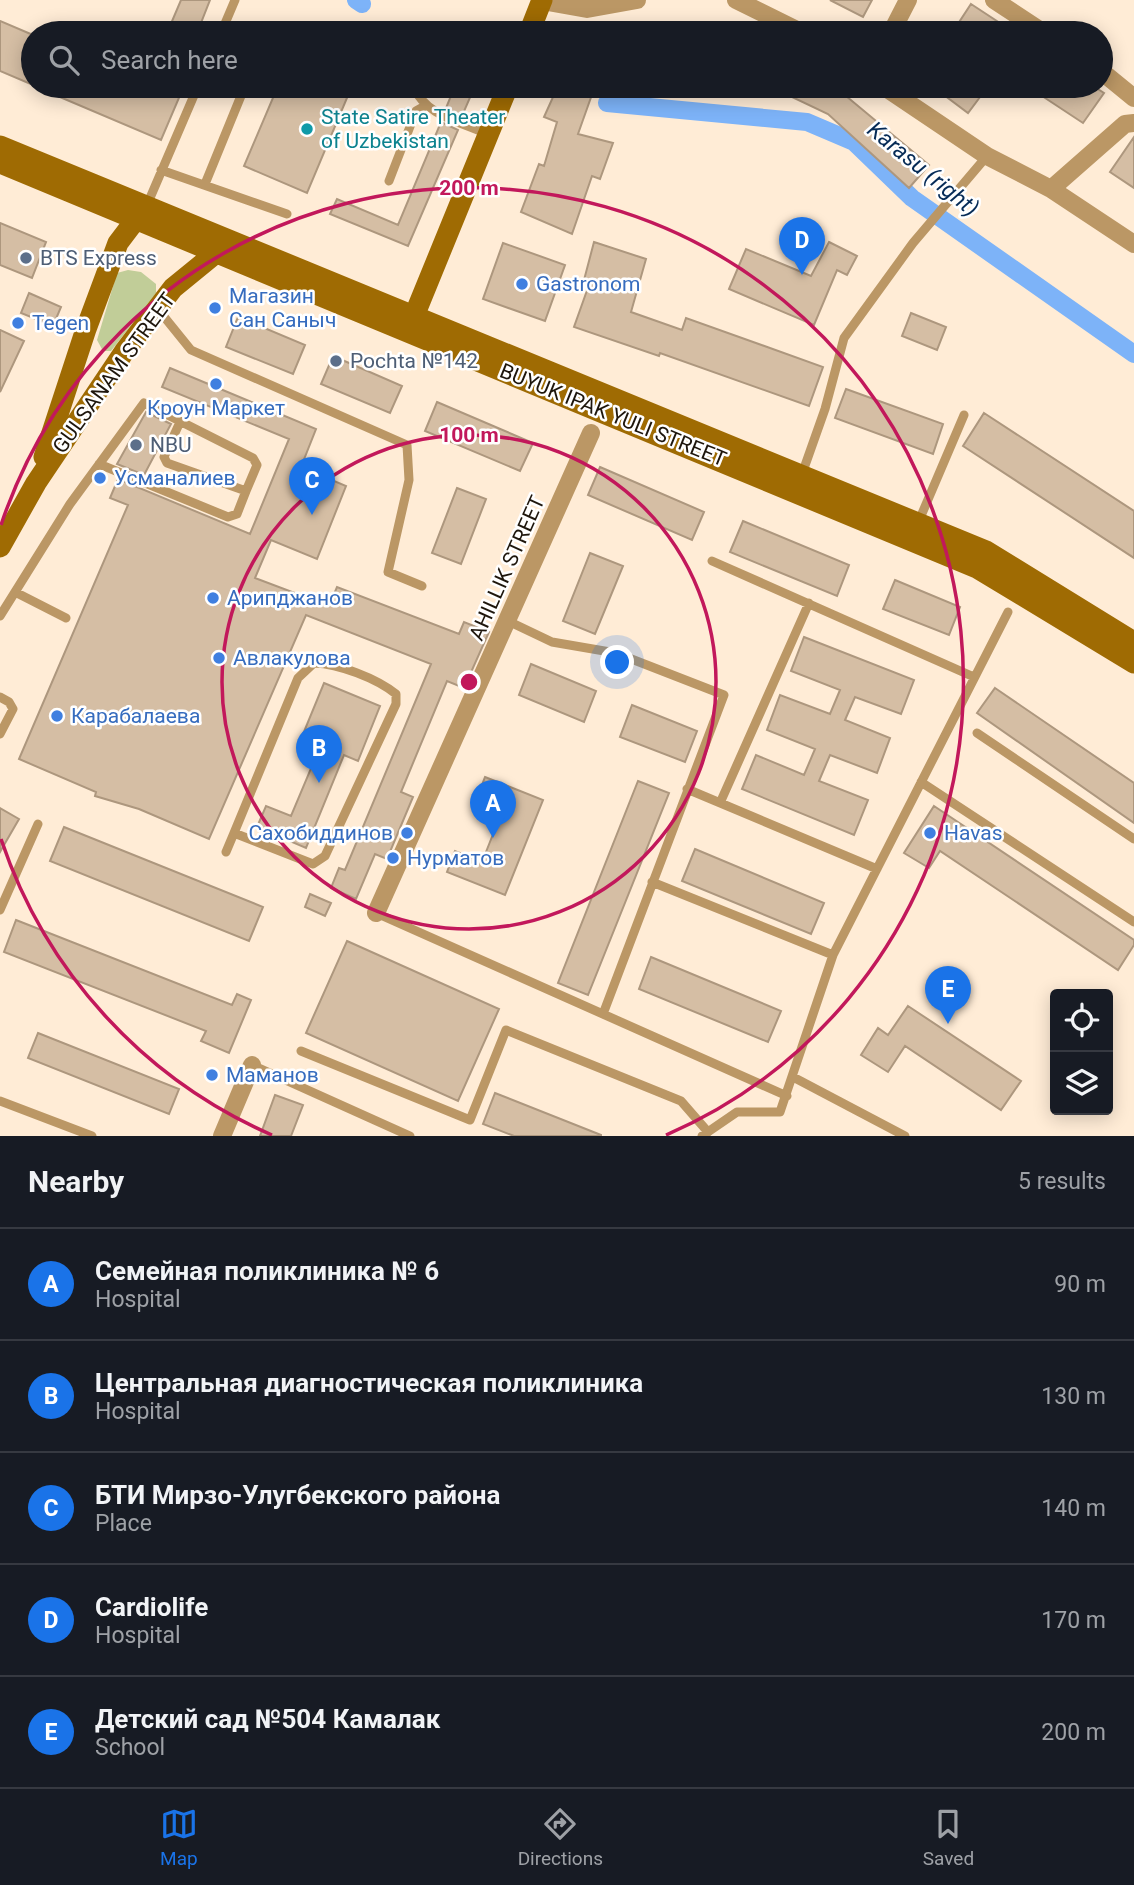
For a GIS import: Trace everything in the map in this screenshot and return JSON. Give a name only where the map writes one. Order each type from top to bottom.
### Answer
[{"type":"main road","points":[[534,21],[542,0]]},
{"type":"main road","points":[[412,323],[504,98]]},
{"type":"main road","name":"BUYUK IPAK YULI STREET","points":[[0,146],[141,212],[220,245],[412,323],[802,474],[986,551],[1134,642]]},
{"type":"main road","name":"BUYUK IPAK YULI STREET","points":[[0,163],[141,212]]},
{"type":"main road","name":"GULSANAM STREET","points":[[36,483],[86,329],[118,243],[141,212]]},
{"type":"main road","name":"GULSANAM STREET","points":[[0,547],[36,483],[157,308],[173,288],[220,245]]},
{"type":"main road","name":"BUYUK IPAK YULI STREET","points":[[412,323],[978,568],[1134,663]]},
{"type":"street","points":[[542,0],[587,9],[637,0]]},
{"type":"street","points":[[736,0],[779,21]]},
{"type":"street","points":[[897,21],[908,0]]},
{"type":"street","points":[[994,0],[1026,21]]},
{"type":"street","points":[[1113,81],[1134,98]]},
{"type":"street","points":[[901,98],[987,156],[1051,189],[1134,244]]},
{"type":"street","points":[[1051,189],[1125,124],[1134,123]]},
{"type":"street","name":"AHILLIK STREET","points":[[376,913],[591,433]]},
{"type":"street","points":[[222,1136],[252,1065]]},
{"type":"lane","points":[[226,21],[235,0]]},
{"type":"lane","points":[[141,212],[193,98]]},
{"type":"lane","points":[[205,184],[240,98]]},
{"type":"lane","points":[[420,98],[425,106],[489,135]]},
{"type":"lane","points":[[389,181],[416,111],[425,106]]},
{"type":"lane","points":[[802,474],[825,408],[844,338],[913,243],[987,156]]},
{"type":"lane","points":[[161,170],[287,214]]},
{"type":"lane","points":[[157,308],[191,350],[407,445],[410,480],[388,572],[422,586]]},
{"type":"lane","points":[[0,616],[99,464],[144,403],[253,457],[257,465],[237,514],[228,517],[99,464]]},
{"type":"lane","points":[[918,523],[964,415]]},
{"type":"lane","points":[[180,422],[164,457],[167,463],[246,491]]},
{"type":"lane","points":[[712,561],[974,677]]},
{"type":"lane","points":[[15,592],[66,618]]},
{"type":"lane","points":[[720,803],[808,603]]},
{"type":"lane","points":[[301,1051],[470,1120],[506,1030],[681,1101],[705,1134],[737,1112],[780,1112],[833,955],[1008,612]]},
{"type":"lane","points":[[508,621],[552,642],[616,653],[724,695],[603,1014]]},
{"type":"lane","points":[[226,852],[298,678],[314,663],[330,663],[388,687],[396,694],[396,704],[326,856],[313,864],[234,833]]},
{"type":"lane","points":[[0,697],[9,702],[12,709],[0,733]]},
{"type":"lane","points":[[977,733],[1134,839]]},
{"type":"lane","points":[[921,782],[1134,922]]},
{"type":"lane","points":[[687,789],[877,869]]},
{"type":"lane","points":[[0,910],[38,824]]},
{"type":"lane","points":[[653,882],[833,955]]},
{"type":"lane","points":[[376,913],[787,1096]]},
{"type":"lane","points":[[252,1065],[393,1132],[410,1136]]},
{"type":"lane","points":[[793,1077],[905,1136]]},
{"type":"lane","points":[[0,1101],[92,1136]]},
{"type":"green space","points":[[128,270],[141,272],[156,284],[156,293],[111,351],[103,351],[97,340],[117,273]]},
{"type":"building","points":[[181,0],[210,0],[202,21],[172,21]]},
{"type":"building","points":[[830,0],[872,0],[863,17]]},
{"type":"building","points":[[971,4],[997,21],[960,21]]},
{"type":"building","points":[[0,21],[21,30],[21,80],[0,71]]},
{"type":"building","points":[[62,98],[179,98],[161,140]]},
{"type":"building","points":[[273,98],[347,98],[307,193],[244,166]]},
{"type":"building","points":[[450,98],[470,98],[462,116],[446,108]]},
{"type":"building","points":[[553,98],[591,98],[578,134],[613,143],[600,179],[592,176],[572,234],[521,212],[539,164],[544,166],[557,122],[544,117]]},
{"type":"building","points":[[794,98],[848,98],[929,165],[909,188],[828,114]]},
{"type":"building","points":[[948,98],[979,98],[968,113]]},
{"type":"building","points":[[1045,98],[1100,98],[1083,123]]},
{"type":"building","points":[[441,122],[458,130],[408,246],[330,214],[337,199],[398,225]]},
{"type":"building","points":[[1134,137],[1134,188],[1110,172]]},
{"type":"building","points":[[0,223],[46,242],[32,278],[0,265]]},
{"type":"building","points":[[594,242],[646,259],[631,312],[682,330],[686,318],[823,367],[809,406],[660,353],[659,356],[574,327],[590,282],[584,280]]},
{"type":"building","points":[[829,242],[857,256],[847,275],[837,270],[814,325],[729,289],[746,249],[811,276]]},
{"type":"building","points":[[503,243],[565,265],[545,321],[483,299]]},
{"type":"building","points":[[29,293],[61,307],[53,326],[21,313]]},
{"type":"building","points":[[911,313],[946,327],[937,350],[902,336]]},
{"type":"building","points":[[238,317],[305,345],[293,374],[226,347]]},
{"type":"building","points":[[0,330],[24,341],[0,392]]},
{"type":"building","points":[[333,356],[402,386],[390,413],[321,384]]},
{"type":"building","points":[[170,368],[316,429],[301,467],[346,486],[317,559],[271,540],[255,578],[329,606],[337,587],[459,634],[464,622],[489,632],[464,688],[447,681],[401,792],[413,797],[387,859],[375,854],[356,899],[331,888],[339,868],[345,870],[431,664],[306,615],[209,839],[139,809],[95,796],[96,792],[19,759],[128,505],[110,498],[118,479],[250,534],[289,439],[162,387]]},
{"type":"building","points":[[846,389],[943,424],[933,454],[835,418]]},
{"type":"building","points":[[437,402],[533,443],[520,471],[425,431]]},
{"type":"building","points":[[146,412],[171,424],[144,475],[117,464]]},
{"type":"building","points":[[984,413],[1134,511],[1134,558],[963,446]]},
{"type":"building","points":[[600,467],[704,512],[692,540],[588,495]]},
{"type":"building","points":[[457,488],[486,499],[461,564],[432,553]]},
{"type":"building","points":[[743,521],[849,565],[837,596],[730,552]]},
{"type":"building","points":[[590,553],[623,566],[595,634],[563,621]]},
{"type":"building","points":[[895,580],[960,607],[949,635],[883,609]]},
{"type":"building","points":[[804,637],[914,680],[901,714],[855,697],[845,720],[890,738],[877,773],[830,755],[819,781],[868,800],[854,835],[742,789],[756,755],[804,775],[815,749],[767,730],[780,695],[830,714],[840,690],[791,671]]},
{"type":"building","points":[[531,664],[596,691],[584,722],[519,695]]},
{"type":"building","points":[[324,683],[380,706],[358,761],[344,755],[306,848],[257,827],[266,806],[291,816],[320,747],[301,739]]},
{"type":"building","points":[[995,688],[1134,783],[1134,823],[977,713]]},
{"type":"building","points":[[632,705],[697,731],[685,762],[620,737]]},
{"type":"building","points":[[485,777],[543,800],[505,895],[447,872],[455,851],[482,862],[503,809],[477,798]]},
{"type":"building","points":[[638,781],[669,793],[588,995],[558,983]]},
{"type":"building","points":[[934,806],[1134,940],[1134,945],[1118,970],[940,851],[929,868],[904,853]]},
{"type":"building","points":[[0,808],[19,819],[0,852]]},
{"type":"building","points":[[64,827],[263,907],[249,941],[50,861]]},
{"type":"building","points":[[695,849],[824,903],[811,934],[682,881]]},
{"type":"building","points":[[310,894],[331,903],[325,916],[305,907]]},
{"type":"building","points":[[16,920],[232,1005],[237,994],[251,1000],[229,1053],[201,1041],[206,1031],[4,952]]},
{"type":"building","points":[[347,941],[499,1009],[458,1101],[306,1033]]},
{"type":"building","points":[[651,957],[781,1011],[768,1042],[639,989]]},
{"type":"building","points":[[908,1006],[1021,1081],[1001,1110],[905,1046],[888,1072],[861,1055],[878,1028],[888,1035]]},
{"type":"building","points":[[38,1033],[179,1089],[169,1114],[28,1058]]},
{"type":"building","points":[[495,1093],[601,1136],[514,1136],[483,1124]]},
{"type":"building","points":[[275,1095],[303,1105],[291,1136],[260,1136]]},
{"type":"waterway","name":"Karasu (right)","points":[[356,0],[362,4]]},
{"type":"waterway","name":"Karasu (right)","points":[[607,103],[807,122],[854,142],[912,198],[1134,354]]},
{"type":"place","name":"State Satire Theater of Uzbekistan","points":[[307,129]]},
{"type":"place","name":"BTS Express","points":[[26,258]]},
{"type":"place","name":"Cardiolife","points":[[802,275]]},
{"type":"place","name":"Gastronom","points":[[522,284]]},
{"type":"place","name":"Магазин Сан Саныч","points":[[215,308]]},
{"type":"place","name":"Tegen","points":[[18,323]]},
{"type":"place","name":"Pochta №142","points":[[336,361]]},
{"type":"place","name":"Кроун Маркет","points":[[216,384]]},
{"type":"place","name":"NBU","points":[[136,445]]},
{"type":"place","name":"Усманалиев","points":[[100,478]]},
{"type":"place","name":"БТИ Мирзо-Улугбекского района","points":[[312,515]]},
{"type":"place","name":"Арипджанов","points":[[213,598]]},
{"type":"place","name":"Авлакулова","points":[[219,658]]},
{"type":"place","name":"Карабалаева","points":[[57,716]]},
{"type":"place","name":"Центральная диагностическая поликлиника","points":[[319,783]]},
{"type":"place","name":"Сахобиддинов","points":[[407,833]]},
{"type":"place","name":"Havas","points":[[930,833]]},
{"type":"place","name":"Семейная поликлиника № 6","points":[[493,838]]},
{"type":"place","name":"Нурматов","points":[[393,858]]},
{"type":"place","name":"Детский сад №504 Камалак","points":[[948,1024]]},
{"type":"place","name":"Маманов","points":[[212,1075]]}]
